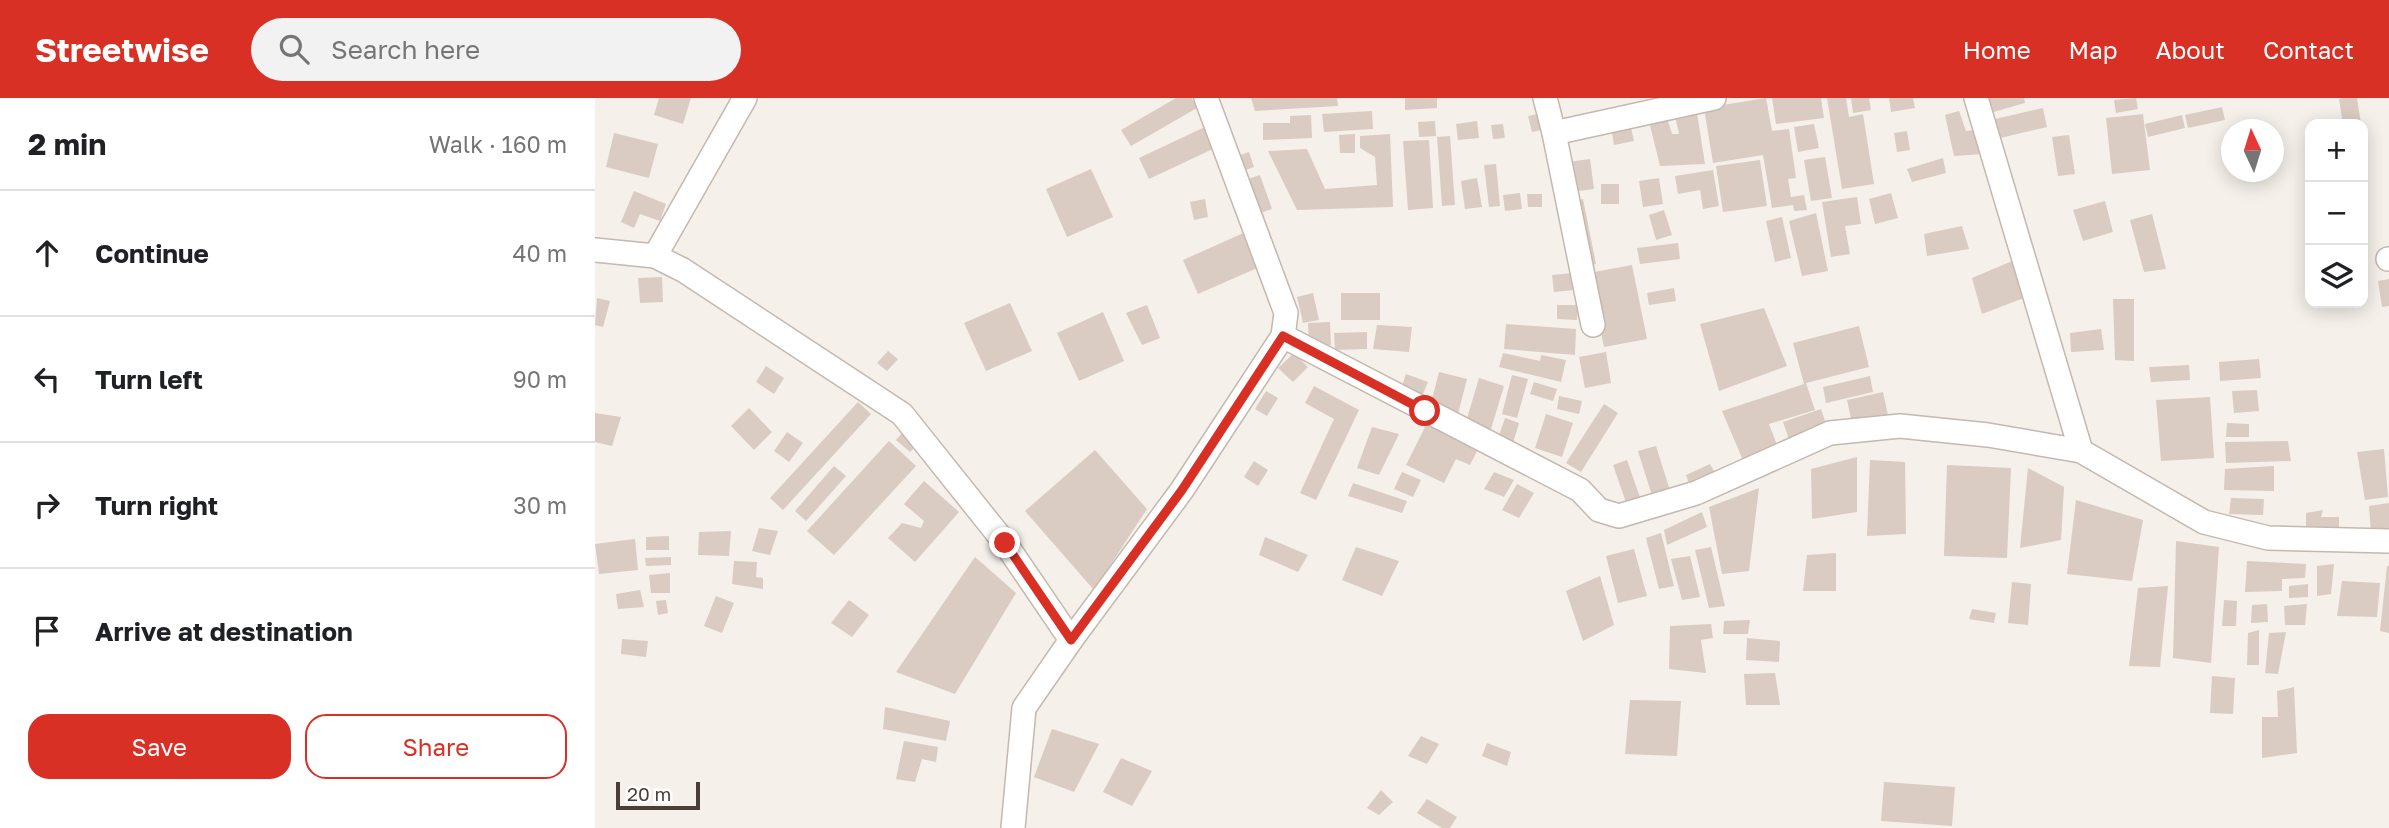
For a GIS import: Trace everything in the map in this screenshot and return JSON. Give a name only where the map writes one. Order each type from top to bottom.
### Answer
[{"type":"street","points":[[655,256],[745,98]]},
{"type":"street","points":[[1013,828],[1024,708],[1182,490],[1283,336],[1286,313],[1206,98]]},
{"type":"street","points":[[1545,98],[1593,324]]},
{"type":"street","points":[[1554,133],[1714,98]]},
{"type":"street","points":[[1976,98],[2081,451]]},
{"type":"street","points":[[595,250],[655,256],[683,270],[902,414],[1005,543],[1071,640]]},
{"type":"street","points":[[1283,336],[1580,490],[1599,510],[1619,516],[1696,493],[1830,433],[1900,426],[1988,435],[2081,451],[2204,522],[2267,538],[2389,541]]},
{"type":"building","points":[[659,98],[691,98],[683,124],[654,115]]},
{"type":"building","points":[[1176,98],[1192,98],[1197,108],[1131,146],[1121,130]]},
{"type":"building","points":[[1251,98],[1337,98],[1338,106],[1255,111]]},
{"type":"building","points":[[1405,98],[1437,98],[1437,108],[1405,110]]},
{"type":"building","points":[[1766,98],[1772,131],[1789,129],[1796,178],[1788,179],[1791,197],[1804,195],[1807,210],[1794,211],[1793,205],[1772,208],[1763,155],[1713,163],[1704,108]]},
{"type":"building","points":[[1772,98],[1821,98],[1824,118],[1776,124]]},
{"type":"building","points":[[1827,98],[1846,98],[1849,117],[1863,114],[1874,184],[1842,189]]},
{"type":"building","points":[[1851,98],[1869,98],[1871,110],[1853,113]]},
{"type":"building","points":[[1889,98],[1913,98],[1915,108],[1891,112]]},
{"type":"building","points":[[1986,98],[2024,98],[2025,103],[1990,113]]},
{"type":"building","points":[[2136,98],[2138,109],[2116,113],[2114,100]]},
{"type":"building","points":[[2357,98],[2360,119],[2342,119],[2339,99]]},
{"type":"building","points":[[2222,107],[2225,119],[2188,128],[2185,115]]},
{"type":"building","points":[[2043,108],[2047,127],[1996,139],[1991,120]]},
{"type":"building","points":[[1372,111],[1373,129],[1324,132],[1322,114]]},
{"type":"building","points":[[1959,111],[1966,131],[1976,130],[1983,154],[1954,156],[1945,115]]},
{"type":"building","points":[[1542,113],[1546,129],[1532,132],[1528,116]]},
{"type":"building","points":[[1697,113],[1705,164],[1660,166],[1648,117],[1666,115],[1672,134],[1679,134],[1675,115]]},
{"type":"building","points":[[2143,114],[2150,170],[2112,174],[2106,118]]},
{"type":"building","points":[[1311,115],[1312,138],[1263,140],[1263,123],[1290,123],[1290,116]]},
{"type":"building","points":[[2182,115],[2185,128],[2148,137],[2145,124]]},
{"type":"building","points":[[1435,121],[1436,136],[1419,137],[1418,122]]},
{"type":"building","points":[[1477,121],[1479,138],[1458,140],[1456,124]]},
{"type":"building","points":[[1630,123],[1634,141],[1614,145],[1611,127]]},
{"type":"building","points":[[1503,124],[1505,138],[1493,139],[1491,125]]},
{"type":"building","points":[[1814,124],[1819,148],[1798,152],[1794,127]]},
{"type":"building","points":[[1207,126],[1217,147],[1149,179],[1139,158]]},
{"type":"building","points":[[1907,131],[1910,150],[1897,152],[1894,133]]},
{"type":"building","points":[[614,133],[658,144],[649,178],[606,167]]},
{"type":"building","points":[[1355,134],[1355,153],[1340,153],[1339,135]]},
{"type":"building","points":[[1390,134],[1393,207],[1297,210],[1268,151],[1307,149],[1325,189],[1377,185],[1375,157],[1360,148],[1360,136]]},
{"type":"building","points":[[2069,135],[2075,174],[2058,176],[2052,137]]},
{"type":"building","points":[[1450,136],[1455,205],[1442,206],[1437,137]]},
{"type":"building","points":[[1429,140],[1433,208],[1408,210],[1403,141]]},
{"type":"building","points":[[1249,152],[1254,167],[1237,173],[1232,158]]},
{"type":"building","points":[[1825,157],[1832,198],[1811,201],[1804,160]]},
{"type":"building","points":[[1943,158],[1946,173],[1912,182],[1907,169]]},
{"type":"building","points":[[1590,159],[1594,189],[1571,192],[1568,162]]},
{"type":"building","points":[[1760,160],[1767,206],[1723,212],[1716,166]]},
{"type":"building","points":[[1496,164],[1500,206],[1489,207],[1484,165]]},
{"type":"building","points":[[1091,169],[1113,217],[1067,237],[1046,189]]},
{"type":"building","points":[[1713,170],[1719,206],[1703,209],[1700,190],[1678,194],[1675,176]]},
{"type":"building","points":[[1260,175],[1272,209],[1257,214],[1245,180]]},
{"type":"building","points":[[1477,178],[1482,207],[1465,209],[1461,181]]},
{"type":"building","points":[[1659,178],[1663,204],[1643,207],[1639,181]]},
{"type":"building","points":[[1601,184],[1619,184],[1619,204],[1601,204]]},
{"type":"building","points":[[634,191],[666,204],[660,221],[640,214],[634,228],[621,222]]},
{"type":"building","points":[[1520,193],[1522,209],[1505,211],[1503,195]]},
{"type":"building","points":[[1891,193],[1898,218],[1875,224],[1869,199]]},
{"type":"building","points":[[1527,194],[1542,194],[1542,207],[1528,207]]},
{"type":"building","points":[[1857,197],[1861,224],[1845,226],[1850,254],[1831,257],[1822,202]]},
{"type":"building","points":[[1205,199],[1208,217],[1194,220],[1190,202]]},
{"type":"building","points":[[1583,199],[1596,264],[1585,267],[1572,202]]},
{"type":"building","points":[[2105,201],[2113,232],[2083,241],[2073,210]]},
{"type":"building","points":[[1664,210],[1672,235],[1656,240],[1649,215]]},
{"type":"building","points":[[1816,213],[1828,271],[1802,276],[1789,221]]},
{"type":"building","points":[[2152,214],[2166,269],[2144,272],[2130,220]]},
{"type":"building","points":[[1782,217],[1791,258],[1775,262],[1766,221]]},
{"type":"building","points":[[1962,226],[1969,249],[1927,256],[1924,234]]},
{"type":"building","points":[[1248,231],[1264,265],[1198,294],[1183,260]]},
{"type":"building","points":[[1678,243],[1680,259],[1640,264],[1637,248]]},
{"type":"building","points":[[2017,259],[2029,296],[1982,314],[1972,278]]},
{"type":"building","points":[[1632,265],[1647,339],[1604,347],[1589,273]]},
{"type":"building","points":[[1573,273],[1575,290],[1554,292],[1552,275]]},
{"type":"building","points":[[662,277],[663,302],[640,303],[638,278]]},
{"type":"building","points":[[2389,279],[2389,306],[2382,307],[2378,281]]},
{"type":"building","points":[[1674,288],[1676,301],[1649,305],[1647,293]]},
{"type":"building","points":[[1313,293],[1319,320],[1303,323],[1297,297]]},
{"type":"building","points":[[1341,293],[1380,293],[1380,320],[1341,320]]},
{"type":"building","points":[[597,298],[610,301],[603,327],[595,325]]},
{"type":"building","points":[[2113,299],[2134,299],[2134,361],[2115,360]]},
{"type":"building","points":[[1010,303],[1032,351],[986,371],[964,323]]},
{"type":"building","points":[[1147,305],[1160,338],[1142,345],[1126,313]]},
{"type":"building","points":[[1557,305],[1578,305],[1577,320],[1557,319]]},
{"type":"building","points":[[1764,308],[1787,366],[1719,391],[1700,324]]},
{"type":"building","points":[[1103,312],[1124,361],[1079,381],[1057,333]]},
{"type":"building","points":[[1330,322],[1331,345],[1309,346],[1308,323]]},
{"type":"building","points":[[1506,324],[1576,329],[1575,355],[1504,349]]},
{"type":"building","points":[[1377,325],[1412,327],[1409,352],[1373,349]]},
{"type":"building","points":[[1859,326],[1869,367],[1806,383],[1815,410],[1769,424],[1780,453],[1745,465],[1722,411],[1804,384],[1793,343]]},
{"type":"building","points":[[2101,329],[2104,350],[2071,352],[2070,333]]},
{"type":"building","points":[[1367,332],[1367,349],[1335,350],[1334,333]]},
{"type":"building","points":[[888,351],[898,359],[887,371],[877,363]]},
{"type":"building","points":[[1606,352],[1611,383],[1585,388],[1579,357]]},
{"type":"building","points":[[1294,353],[1308,367],[1293,382],[1278,368]]},
{"type":"building","points":[[1503,353],[1540,361],[1541,355],[1566,360],[1561,382],[1499,367]]},
{"type":"building","points":[[2259,359],[2261,378],[2220,381],[2219,362]]},
{"type":"building","points":[[2189,365],[2190,380],[2151,382],[2149,367]]},
{"type":"building","points":[[766,366],[784,378],[774,394],[756,382]]},
{"type":"building","points":[[1439,372],[1467,379],[1458,414],[1430,407]]},
{"type":"building","points":[[1406,374],[1428,382],[1422,396],[1401,389]]},
{"type":"building","points":[[1512,375],[1528,379],[1517,418],[1502,414]]},
{"type":"building","points":[[1870,376],[1873,392],[1826,403],[1823,387]]},
{"type":"building","points":[[1479,378],[1504,386],[1491,429],[1466,422]]},
{"type":"building","points":[[1534,382],[1557,389],[1553,401],[1530,394]]},
{"type":"building","points":[[1314,386],[1359,410],[1316,500],[1300,493],[1334,419],[1305,403]]},
{"type":"building","points":[[2257,390],[2259,411],[2234,413],[2232,391]]},
{"type":"building","points":[[1266,391],[1278,398],[1267,416],[1255,409]]},
{"type":"building","points":[[1883,392],[1889,420],[1853,428],[1847,400]]},
{"type":"building","points":[[1559,396],[1582,401],[1579,414],[1557,409]]},
{"type":"building","points":[[2210,397],[2214,458],[2161,461],[2156,400]]},
{"type":"building","points":[[858,402],[871,414],[783,510],[770,498]]},
{"type":"building","points":[[1604,404],[1618,413],[1581,472],[1566,463]]},
{"type":"building","points":[[749,408],[772,432],[754,450],[731,426]]},
{"type":"building","points":[[1821,409],[1829,433],[1791,445],[1783,422]]},
{"type":"building","points":[[595,413],[621,417],[612,446],[595,442]]},
{"type":"building","points":[[1546,414],[1573,423],[1562,457],[1535,448]]},
{"type":"building","points":[[1505,418],[1519,423],[1513,443],[1498,438]]},
{"type":"building","points":[[1427,423],[1479,447],[1470,465],[1456,459],[1444,483],[1406,465]]},
{"type":"building","points":[[2227,423],[2249,424],[2249,437],[2226,437]]},
{"type":"building","points":[[1372,427],[1399,434],[1379,475],[1357,468]]},
{"type":"building","points":[[787,432],[803,443],[789,462],[774,451]]},
{"type":"building","points":[[903,432],[917,445],[910,452],[896,440]]},
{"type":"building","points":[[889,441],[916,466],[834,555],[807,531]]},
{"type":"building","points":[[2288,441],[2291,461],[2226,463],[2225,442]]},
{"type":"building","points":[[1656,446],[1672,497],[1654,502],[1638,451]]},
{"type":"building","points":[[2384,449],[2388,497],[2365,500],[2357,452]]},
{"type":"building","points":[[1095,450],[1147,509],[1094,590],[1025,511]]},
{"type":"building","points":[[1857,457],[1857,512],[1812,519],[1811,469]]},
{"type":"building","points":[[1627,460],[1643,506],[1629,511],[1613,465]]},
{"type":"building","points":[[1870,460],[1905,462],[1906,534],[1867,536]]},
{"type":"building","points":[[1254,461],[1268,470],[1258,486],[1244,477]]},
{"type":"building","points":[[1710,464],[1718,478],[1692,491],[1686,475]]},
{"type":"building","points":[[1947,465],[2011,468],[2007,558],[1944,556]]},
{"type":"building","points":[[834,466],[846,476],[806,521],[795,511]]},
{"type":"building","points":[[2274,466],[2274,491],[2224,490],[2225,469]]},
{"type":"building","points":[[2028,468],[2064,487],[2061,540],[2020,548]]},
{"type":"building","points":[[1402,472],[1421,480],[1413,497],[1394,489]]},
{"type":"building","points":[[1494,472],[1514,480],[1504,497],[1484,489]]},
{"type":"building","points":[[924,481],[959,512],[915,562],[888,538],[902,523],[921,528],[924,521],[904,504]]},
{"type":"building","points":[[1353,483],[1407,501],[1402,513],[1348,496]]},
{"type":"building","points":[[1517,484],[1534,493],[1519,518],[1502,510]]},
{"type":"building","points":[[1759,488],[1749,571],[1722,574],[1709,507]]},
{"type":"building","points":[[2231,498],[2264,499],[2263,515],[2229,514]]},
{"type":"building","points":[[2076,500],[2143,520],[2132,581],[2067,574]]},
{"type":"building","points":[[2389,503],[2389,531],[2371,532],[2369,506]]},
{"type":"building","points":[[2323,510],[2321,517],[2339,517],[2339,532],[2306,533],[2306,513]]},
{"type":"building","points":[[1702,512],[1707,527],[1667,545],[1664,530]]},
{"type":"building","points":[[759,528],[778,531],[770,555],[752,551]]},
{"type":"building","points":[[731,531],[729,556],[698,555],[699,532]]},
{"type":"building","points":[[1661,533],[1674,586],[1659,589],[1646,538]]},
{"type":"building","points":[[669,536],[669,550],[646,550],[646,537]]},
{"type":"building","points":[[1265,537],[1308,555],[1298,572],[1259,555]]},
{"type":"building","points":[[635,539],[638,570],[599,574],[595,544]]},
{"type":"building","points":[[2176,541],[2219,547],[2211,663],[2173,658]]},
{"type":"building","points":[[1356,547],[1399,561],[1382,596],[1342,580]]},
{"type":"building","points":[[1711,547],[1725,606],[1709,608],[1695,550]]},
{"type":"building","points":[[1634,549],[1647,596],[1618,603],[1606,556]]},
{"type":"building","points":[[1836,553],[1836,591],[1803,591],[1807,555]]},
{"type":"building","points":[[1690,556],[1700,597],[1682,600],[1671,559]]},
{"type":"building","points":[[671,557],[671,565],[646,566],[645,558]]},
{"type":"building","points":[[975,557],[1016,593],[955,694],[896,672]]},
{"type":"building","points":[[734,561],[757,562],[756,577],[763,578],[763,589],[732,584]]},
{"type":"building","points":[[2247,561],[2306,564],[2305,578],[2282,579],[2282,591],[2245,592]]},
{"type":"building","points":[[2334,564],[2331,594],[2317,596],[2317,566]]},
{"type":"building","points":[[2389,566],[2389,633],[2380,631]]},
{"type":"building","points":[[670,573],[670,593],[651,593],[649,575]]},
{"type":"building","points":[[1600,576],[1614,625],[1583,641],[1566,591]]},
{"type":"building","points":[[2342,581],[2380,583],[2377,617],[2337,616]]},
{"type":"building","points":[[2012,582],[2031,584],[2028,625],[2008,623]]},
{"type":"building","points":[[2308,584],[2308,597],[2289,598],[2289,586]]},
{"type":"building","points":[[2168,586],[2160,667],[2129,666],[2138,588]]},
{"type":"building","points":[[640,590],[644,607],[618,609],[616,594]]},
{"type":"building","points":[[716,596],[734,603],[722,633],[704,626]]},
{"type":"building","points":[[666,600],[668,613],[658,615],[656,601]]},
{"type":"building","points":[[849,600],[869,615],[852,637],[831,623]]},
{"type":"building","points":[[2224,600],[2237,601],[2236,626],[2222,626]]},
{"type":"building","points":[[2267,604],[2268,622],[2251,623],[2252,605]]},
{"type":"building","points":[[2307,604],[2305,625],[2285,625],[2284,606]]},
{"type":"building","points":[[1972,609],[1996,613],[1994,623],[1969,619]]},
{"type":"building","points":[[1750,620],[1748,634],[1723,634],[1724,621]]},
{"type":"building","points":[[1711,624],[1713,638],[1701,640],[1706,673],[1669,669],[1670,626]]},
{"type":"building","points":[[2259,630],[2259,665],[2247,665],[2248,633]]},
{"type":"building","points":[[2286,632],[2278,674],[2265,673],[2269,633]]},
{"type":"building","points":[[1747,638],[1780,641],[1779,662],[1746,660]]},
{"type":"building","points":[[622,639],[648,641],[646,657],[621,654]]},
{"type":"building","points":[[1775,673],[1780,705],[1746,705],[1744,674]]},
{"type":"building","points":[[2212,676],[2235,678],[2233,714],[2210,713]]},
{"type":"building","points":[[2294,687],[2297,753],[2262,758],[2262,717],[2278,717],[2277,691]]},
{"type":"building","points":[[1630,700],[1681,701],[1677,756],[1625,754]]},
{"type":"building","points":[[885,707],[950,721],[946,741],[883,729]]},
{"type":"building","points":[[1052,729],[1099,744],[1074,792],[1034,777]]},
{"type":"building","points":[[1421,736],[1439,744],[1427,764],[1408,756]]},
{"type":"building","points":[[904,741],[938,747],[936,762],[922,759],[915,782],[896,779]]},
{"type":"building","points":[[1487,743],[1511,752],[1507,766],[1482,756]]},
{"type":"building","points":[[1121,758],[1152,771],[1132,806],[1103,792]]},
{"type":"building","points":[[1884,782],[1955,787],[1952,826],[1881,821]]},
{"type":"building","points":[[1381,790],[1393,802],[1379,815],[1367,808]]},
{"type":"building","points":[[1427,799],[1457,817],[1450,828],[1442,828],[1417,813]]},
{"type":"route","points":[[1005,543],[1071,640],[1182,490],[1283,336],[1425,411]]}]
